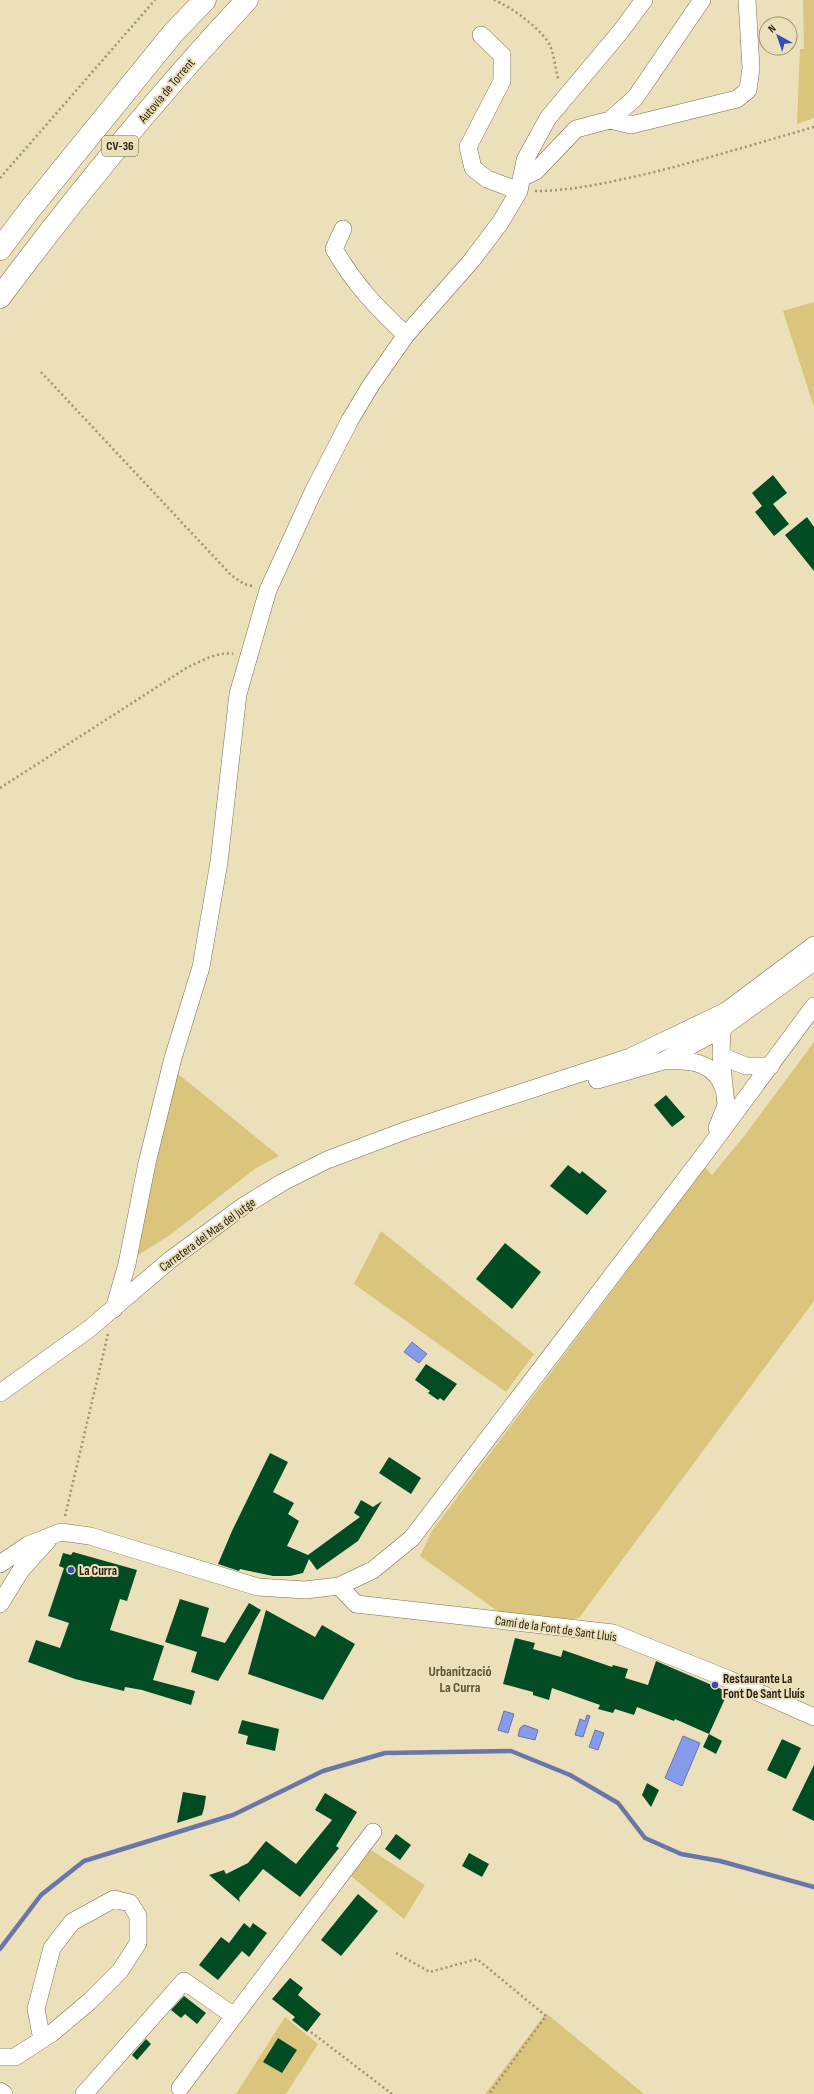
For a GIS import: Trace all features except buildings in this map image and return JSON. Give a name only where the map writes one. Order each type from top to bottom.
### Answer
[{"type":"highway","name":"CV-36","points":[[0,250],[31,208],[174,32],[205,0]]},
{"type":"highway","name":"Autovia de Torrent","points":[[0,297],[55,224],[198,53],[247,0]]},
{"type":"street","points":[[114,1309],[126,1264],[147,1163],[173,1058],[202,967],[219,862],[238,694],[268,590],[312,492],[350,420],[371,385],[406,335],[472,260],[500,222],[520,185],[524,160],[548,118],[621,31],[644,0]]},
{"type":"street","points":[[481,35],[502,55],[502,81],[468,147],[473,168],[487,180],[520,185],[536,171],[576,129],[610,120],[635,98],[702,0]]},
{"type":"street","points":[[610,120],[631,125],[737,99],[748,90],[751,68],[747,0]]},
{"type":"street","points":[[343,229],[334,249],[348,273],[375,306],[406,335]]},
{"type":"street","points":[[440,1120],[630,1057],[726,1011],[814,945]]},
{"type":"street","points":[[440,1120],[556,1092],[663,1061],[722,1029],[814,962]]},
{"type":"street","points":[[0,1564],[28,1545],[56,1535],[90,1536],[258,1587],[305,1590],[339,1586],[373,1570],[412,1538],[771,1066],[814,1006]]},
{"type":"street","points":[[706,1152],[723,1116],[726,1105],[721,1056],[722,1020],[726,1011]]},
{"type":"street","points":[[721,1056],[746,1066],[771,1066]]},
{"type":"street","points":[[663,1061],[691,1060],[720,1078],[724,1090]]},
{"type":"street","name":"Carretera del Mas del Jutge","points":[[0,1393],[89,1329],[170,1260],[242,1207],[283,1182],[327,1160],[407,1130],[440,1120]]},
{"type":"street","points":[[0,1604],[21,1570],[56,1535]]},
{"type":"street","name":"Camí de la Font de Sant Lluís","points":[[339,1586],[356,1604],[613,1633],[728,1679],[814,1717]]},
{"type":"street","points":[[180,2088],[373,1832]]},
{"type":"street","points":[[0,2057],[15,2057],[42,2040],[90,2001],[120,1971],[138,1943],[138,1916],[130,1903],[114,1899],[97,1907],[72,1922],[52,1948],[36,2008],[42,2040]]},
{"type":"street","points":[[84,2094],[184,1981],[234,2016]]},
{"type":"street","points":[[0,2091],[4,2094]]},
{"type":"path","points":[[0,178],[155,0]]},
{"type":"path","points":[[494,0],[501,2],[532,24],[551,47],[554,69],[566,97]]},
{"type":"path","points":[[520,185],[562,191],[608,183],[695,162],[814,127]]},
{"type":"path","points":[[41,372],[231,575],[244,584],[268,590]]},
{"type":"path","points":[[0,788],[188,667],[211,657],[227,653],[248,657]]},
{"type":"path","points":[[56,1535],[114,1309]]},
{"type":"path","points":[[396,1953],[430,1972],[477,1959],[546,2016],[489,2094]]},
{"type":"path","points":[[311,2032],[392,2094]]},
{"type":"shaded area","points":[[803,0],[814,0],[814,118],[797,124],[800,49],[804,49]]},
{"type":"shaded area","points":[[814,302],[814,407],[783,311]]},
{"type":"shaded area","points":[[814,1042],[814,1301],[579,1618],[551,1622],[506,1617],[420,1556],[432,1531],[705,1167],[712,1175],[745,1135]]},
{"type":"shaded area","points":[[177,1073],[279,1156],[256,1168],[170,1235],[135,1257]]},
{"type":"shaded area","points":[[381,1231],[534,1354],[506,1392],[354,1284]]},
{"type":"shaded area","points":[[371,1850],[425,1885],[404,1919],[351,1876]]},
{"type":"shaded area","points":[[546,2013],[644,2094],[485,2094]]},
{"type":"shaded area","points":[[285,2017],[318,2044],[286,2094],[236,2094]]},
{"type":"water","points":[[412,1342],[427,1354],[419,1363],[404,1352]]},
{"type":"water","points":[[504,1711],[514,1714],[508,1733],[498,1730]]},
{"type":"water","points":[[587,1715],[590,1716],[583,1737],[575,1735],[580,1719],[585,1721]]},
{"type":"water","points":[[524,1725],[538,1730],[535,1740],[518,1736],[520,1728]]},
{"type":"water","points":[[595,1730],[604,1733],[598,1750],[589,1747]]},
{"type":"water","points":[[683,1736],[700,1743],[682,1786],[665,1778]]},
{"type":"waterway","points":[[0,1949],[41,1895],[84,1861],[233,1815],[323,1771],[385,1753],[511,1751],[570,1775],[618,1803],[645,1838],[681,1854],[720,1861],[814,1887]]},
{"type":"place","name":"La Curra","points":[[71,1570]]},
{"type":"place","name":"Restaurante La Font De Sant Lluís","points":[[715,1685]]},
{"type":"district","name":"Urbanització La Curra","points":[[460,1680]]}]
